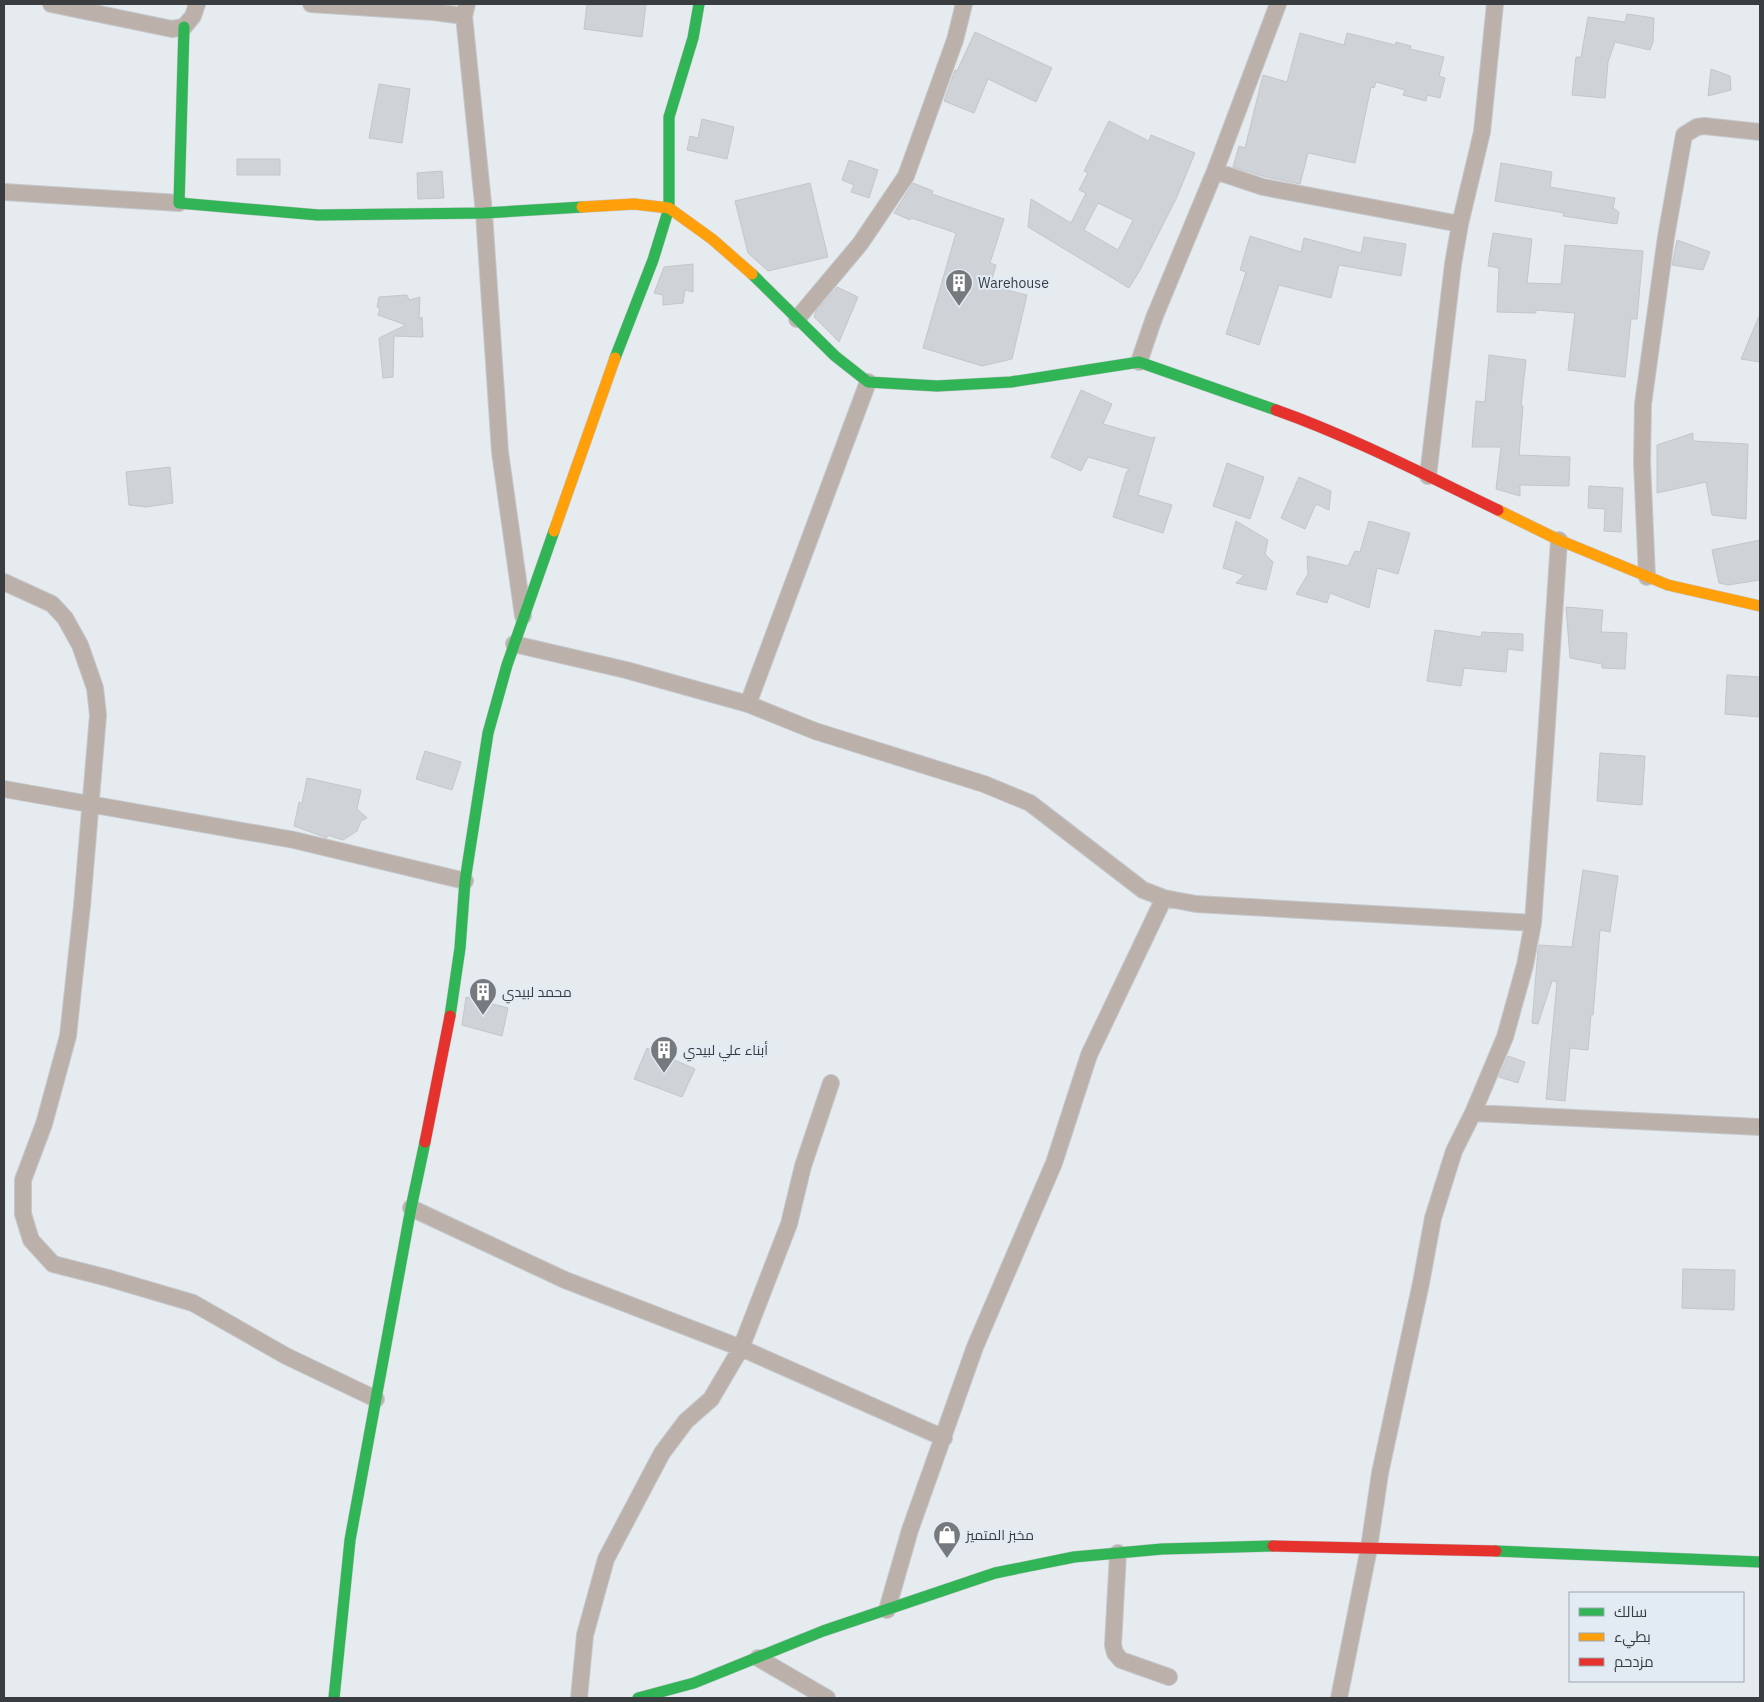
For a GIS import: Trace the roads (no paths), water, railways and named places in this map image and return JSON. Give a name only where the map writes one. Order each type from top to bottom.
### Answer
[{"type":"street","points":[[51,4],[172,29],[184,28]]},
{"type":"street","points":[[179,203],[184,28],[193,16],[197,4]]},
{"type":"street","points":[[311,4],[434,12],[465,10],[484,213],[500,452],[523,619]]},
{"type":"street","points":[[334,1698],[350,1540],[411,1208],[448,1033],[460,948],[465,882],[488,733],[514,644],[608,375],[653,260],[669,208],[669,117],[693,38],[699,4]]},
{"type":"street","points":[[797,319],[860,244],[906,176],[955,40],[964,4]]},
{"type":"street","points":[[1139,362],[1154,318],[1216,171],[1278,4]]},
{"type":"street","points":[[1428,476],[1453,264],[1460,224],[1482,132],[1495,4]]},
{"type":"street","points":[[1647,577],[1642,462],[1643,404],[1666,237],[1684,135],[1697,127],[1704,126],[1760,132]]},
{"type":"street","points":[[1216,171],[1263,187],[1460,224]]},
{"type":"street","points":[[4,192],[179,203],[318,215],[484,213],[634,204],[669,208],[712,239],[753,275],[835,356],[868,382],[937,386],[1011,382],[1139,362],[1307,421],[1428,476],[1559,540],[1647,577],[1668,585],[1760,606]]},
{"type":"street","points":[[748,704],[868,382]]},
{"type":"street","points":[[1339,1698],[1369,1548],[1380,1473],[1433,1218],[1454,1151],[1473,1113],[1505,1037],[1525,964],[1532,922],[1559,540]]},
{"type":"street","points":[[4,582],[52,604],[65,618],[80,645],[95,688],[98,715],[82,906],[68,1036],[44,1124],[23,1180],[23,1214],[32,1240],[53,1264],[108,1278],[193,1304],[286,1356],[376,1399]]},
{"type":"street","points":[[514,644],[626,670],[748,704],[815,730],[984,784],[1030,803],[1143,890],[1164,898],[1196,904],[1266,909],[1532,922]]},
{"type":"street","points":[[4,789],[294,840],[465,882]]},
{"type":"street","points":[[887,1610],[910,1530],[975,1347],[1054,1163],[1089,1055],[1164,898]]},
{"type":"street","points":[[579,1698],[585,1635],[606,1559],[662,1453],[686,1421],[711,1399],[741,1348],[789,1224],[803,1166],[831,1083]]},
{"type":"street","points":[[1473,1113],[1760,1127]]},
{"type":"street","points":[[411,1208],[565,1280],[741,1348],[944,1438]]},
{"type":"street","points":[[638,1698],[694,1683],[823,1630],[994,1573],[1074,1557],[1162,1549],[1244,1546],[1369,1548],[1760,1562]]},
{"type":"street","points":[[1118,1553],[1113,1645],[1115,1653],[1121,1660],[1168,1677]]},
{"type":"street","points":[[758,1658],[827,1698]]},
{"type":"place","name":"Warehouse","points":[[959,307]]},
{"type":"place","name":"محمد لبيدي","points":[[483,1016]]},
{"type":"place","name":"أبناء علي لبيدي","points":[[664,1074]]},
{"type":"place","name":"مخبز المتميز","points":[[947,1559]]}]
